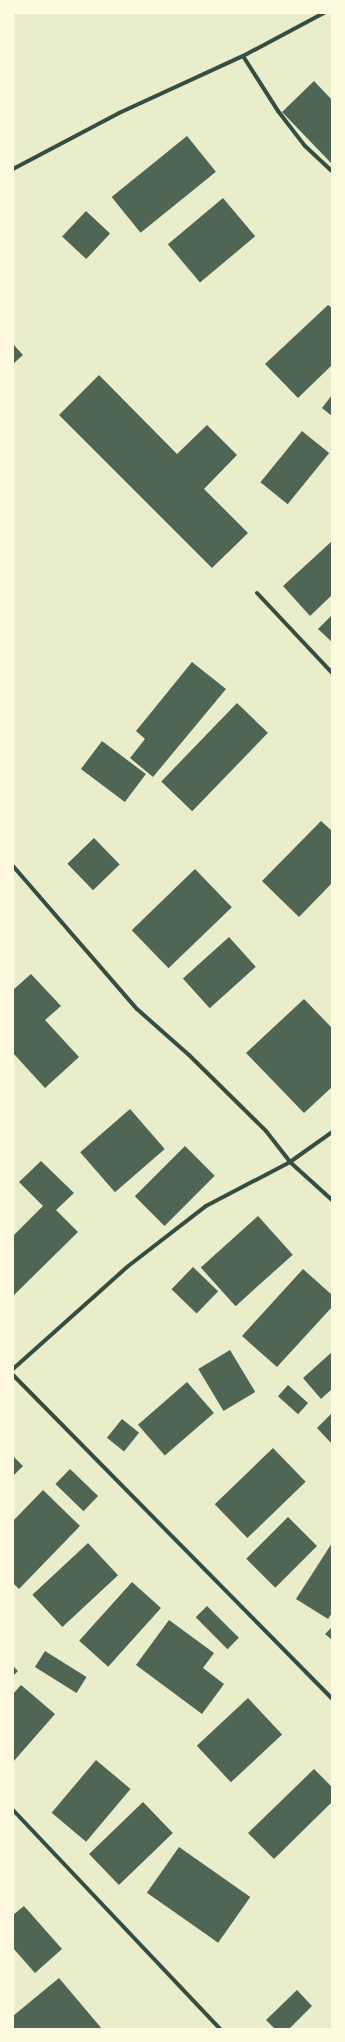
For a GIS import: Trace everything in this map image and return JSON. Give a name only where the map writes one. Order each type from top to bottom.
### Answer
[{"type":"street","points":[[13,169],[119,113],[243,56],[324,13]]},
{"type":"street","points":[[243,56],[278,111],[305,146],[332,171]]},
{"type":"street","points":[[257,593],[332,673]]},
{"type":"street","points":[[13,866],[137,1009],[189,1055],[266,1131],[290,1162],[332,1200]]},
{"type":"street","points":[[13,1369],[127,1267],[206,1206],[290,1162],[332,1132]]},
{"type":"street","points":[[13,1375],[332,1698]]},
{"type":"street","points":[[13,1810],[220,2029]]},
{"type":"building","points":[[314,81],[332,100],[332,164],[282,112]]},
{"type":"building","points":[[187,136],[216,172],[141,233],[112,197]]},
{"type":"building","points":[[223,198],[255,236],[200,283],[168,244]]},
{"type":"building","points":[[86,211],[110,234],[86,259],[62,237]]},
{"type":"building","points":[[328,305],[332,308],[332,365],[298,398],[265,364]]},
{"type":"building","points":[[13,344],[23,355],[13,364]]},
{"type":"building","points":[[99,375],[177,454],[207,425],[237,455],[204,489],[248,533],[212,568],[59,415]]},
{"type":"building","points":[[332,395],[332,416],[322,408]]},
{"type":"building","points":[[302,431],[329,453],[288,504],[260,482]]},
{"type":"building","points":[[332,541],[332,595],[310,616],[283,586]]},
{"type":"building","points":[[332,615],[332,642],[318,629]]},
{"type":"building","points":[[192,662],[226,689],[153,777],[130,758],[145,739],[136,731]]},
{"type":"building","points":[[237,703],[268,733],[192,811],[161,781]]},
{"type":"building","points":[[102,741],[146,774],[125,802],[81,769]]},
{"type":"building","points":[[321,821],[332,831],[332,883],[299,917],[262,881]]},
{"type":"building","points":[[94,838],[120,865],[93,890],[67,864]]},
{"type":"building","points":[[195,869],[232,907],[169,968],[132,930]]},
{"type":"building","points":[[229,937],[256,967],[210,1008],[183,978]]},
{"type":"building","points":[[31,974],[61,1006],[45,1020],[79,1057],[45,1088],[13,1053],[13,990]]},
{"type":"building","points":[[304,999],[332,1028],[332,1087],[304,1113],[246,1053]]},
{"type":"building","points":[[130,1109],[165,1149],[115,1192],[80,1152]]},
{"type":"building","points":[[185,1146],[215,1176],[164,1226],[135,1196]]},
{"type":"building","points":[[41,1161],[74,1193],[56,1210],[78,1232],[13,1296],[13,1236],[43,1206],[19,1182]]},
{"type":"building","points":[[258,1216],[293,1255],[236,1306],[201,1268]]},
{"type":"building","points":[[193,1267],[218,1291],[197,1314],[171,1289]]},
{"type":"building","points":[[303,1269],[332,1295],[332,1307],[277,1367],[242,1336]]},
{"type":"building","points":[[230,1350],[255,1392],[224,1411],[198,1369]]},
{"type":"building","points":[[332,1352],[332,1389],[321,1399],[303,1378]]},
{"type":"building","points":[[187,1382],[214,1413],[165,1456],[138,1425]]},
{"type":"building","points":[[288,1385],[308,1403],[298,1414],[278,1396]]},
{"type":"building","points":[[332,1413],[332,1444],[317,1428]]},
{"type":"building","points":[[122,1419],[139,1433],[124,1451],[107,1438]]},
{"type":"building","points":[[273,1448],[306,1482],[247,1538],[215,1504]]},
{"type":"building","points":[[13,1456],[23,1466],[13,1476]]},
{"type":"building","points":[[70,1469],[98,1496],[83,1511],[55,1484]]},
{"type":"building","points":[[43,1490],[80,1526],[19,1589],[13,1583],[13,1521]]},
{"type":"building","points":[[288,1517],[317,1546],[275,1588],[246,1559]]},
{"type":"building","points":[[88,1543],[118,1575],[62,1627],[32,1595]]},
{"type":"building","points":[[332,1543],[332,1613],[328,1619],[296,1599]]},
{"type":"building","points":[[132,1582],[161,1608],[108,1667],[79,1641]]},
{"type":"building","points":[[207,1606],[239,1638],[228,1649],[196,1617]]},
{"type":"building","points":[[169,1620],[214,1653],[203,1668],[224,1684],[202,1714],[136,1665]]},
{"type":"building","points":[[332,1627],[332,1640],[325,1634]]},
{"type":"building","points":[[45,1651],[87,1677],[76,1693],[35,1667]]},
{"type":"building","points":[[13,1666],[18,1671],[13,1676]]},
{"type":"building","points":[[21,1685],[55,1714],[13,1762],[13,1694]]},
{"type":"building","points":[[248,1698],[282,1735],[231,1782],[197,1746]]},
{"type":"building","points":[[96,1760],[130,1789],[86,1842],[52,1813]]},
{"type":"building","points":[[314,1769],[332,1787],[332,1802],[274,1859],[248,1833]]},
{"type":"building","points":[[143,1802],[173,1833],[119,1885],[89,1854]]},
{"type":"building","points":[[179,1847],[250,1897],[218,1943],[147,1893]]},
{"type":"building","points":[[24,1906],[62,1949],[35,1973],[13,1948],[13,1915]]},
{"type":"building","points":[[59,1978],[102,2029],[13,2029],[13,2016]]},
{"type":"building","points":[[297,1990],[312,2006],[289,2029],[275,2029],[266,2020]]}]
